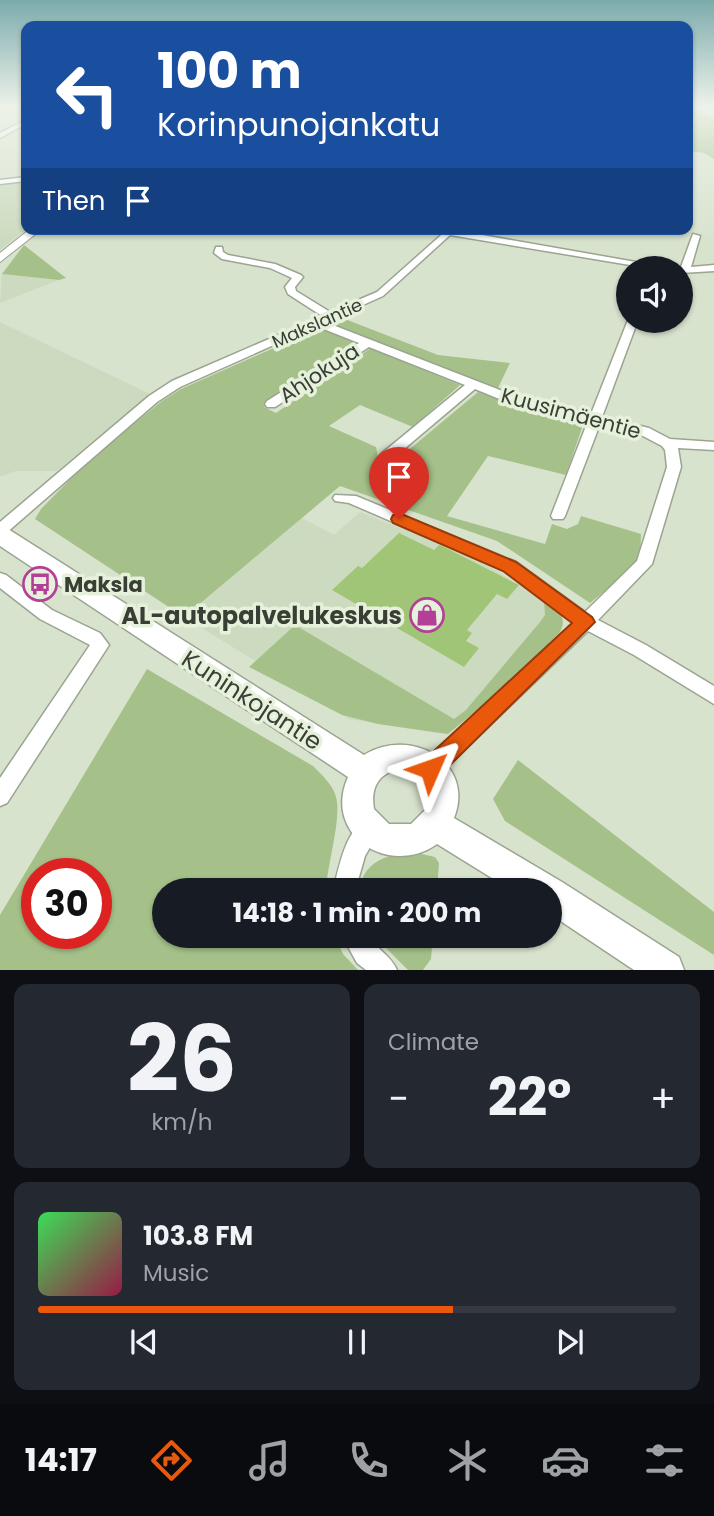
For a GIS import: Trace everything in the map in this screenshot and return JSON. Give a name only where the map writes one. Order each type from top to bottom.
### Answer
[{"type":"main road","name":"Kuninkojantie","points":[[0,533],[365,772]]},
{"type":"main road","points":[[396,758],[418,761],[430,769],[438,779],[444,802],[436,825],[425,834],[404,840],[382,837],[370,828],[357,807],[356,794],[365,772],[375,763],[396,758]]},
{"type":"main road","points":[[436,825],[524,878]]},
{"type":"main road","points":[[562,902],[666,970]]},
{"type":"street","points":[[0,182],[21,179]]},
{"type":"street","points":[[0,259],[30,235]]},
{"type":"street","name":"Makslantie","points":[[0,533],[153,399],[176,384],[380,294],[445,235]]},
{"type":"street","name":"Makslantie","points":[[478,235],[527,240],[616,258]]},
{"type":"street","points":[[688,256],[696,236]]},
{"type":"street","name":"Kuusimäentie","points":[[219,249],[218,253],[225,257],[272,266],[298,277],[290,288],[291,292],[325,320],[367,342],[501,395],[644,431],[667,443],[672,449],[674,467],[644,564],[430,769]]},
{"type":"street","points":[[693,269],[714,268]]},
{"type":"street","points":[[558,516],[628,333]]},
{"type":"street","name":"Ahjokuja","points":[[271,404],[367,342]]},
{"type":"street","points":[[386,457],[472,385]]},
{"type":"street","points":[[667,443],[714,446]]},
{"type":"street","points":[[340,498],[351,499],[510,566],[586,622],[631,644],[714,696]]},
{"type":"street","points":[[0,579],[31,605],[61,623],[96,638],[100,645],[0,796]]},
{"type":"street","points":[[346,878],[355,851],[370,828]]},
{"type":"street","points":[[362,948],[385,970]]},
{"type":"shaded area","points":[[21,181],[21,234],[0,250],[0,184]]},
{"type":"shaded area","points":[[2,274],[59,280],[0,303]]},
{"type":"shaded area","points":[[0,322],[150,394],[57,471],[16,471],[0,477]]},
{"type":"shaded area","points":[[360,512],[479,559],[553,608],[507,675],[442,734],[349,719],[184,617],[302,518],[334,535]]},
{"type":"green space","points":[[693,151],[714,151],[714,159],[704,153]]},
{"type":"green space","points":[[24,245],[66,278],[59,280],[2,274]]},
{"type":"green space","points":[[337,316],[438,355],[510,363],[497,390],[338,327]]},
{"type":"green space","points":[[319,328],[360,343],[264,407],[276,413],[371,348],[460,385],[413,427],[360,405],[329,426],[376,447],[378,457],[393,463],[478,392],[585,419],[566,475],[488,456],[447,516],[545,544],[552,524],[567,529],[578,524],[581,516],[641,534],[640,562],[590,603],[497,541],[340,486],[184,617],[35,519],[41,509],[89,460],[162,401],[181,389]]},
{"type":"green space","points":[[544,601],[560,613],[563,622],[560,632],[512,681],[448,734],[378,724],[342,715],[249,667],[295,625],[454,719],[466,710],[540,622],[545,615]]},
{"type":"green space","points":[[147,669],[313,766],[332,788],[336,797],[337,817],[328,878],[152,878],[152,948],[340,948],[358,970],[0,970],[0,915],[21,880],[21,949],[112,949],[112,858],[34,858]]},
{"type":"green space","points":[[518,760],[714,912],[714,955],[505,821],[493,799]]},
{"type":"green space","points":[[413,852],[435,857],[439,863],[438,878],[363,878],[371,866],[395,855]]},
{"type":"green space","points":[[386,948],[432,948],[431,959],[423,970],[408,970]]},
{"type":"building","name":"AL-autopalvelukeskus","points":[[399,533],[434,550],[439,545],[442,546],[519,585],[507,599],[497,594],[467,630],[472,633],[466,641],[479,648],[464,667],[332,590],[358,566],[362,568]]},
{"type":"place","name":"Maksla","points":[[40,584]]},
{"type":"place","name":"AL-autopalvelukeskus","points":[[427,615]]},
{"type":"route","points":[[399,519],[510,566],[586,622],[430,769]]}]
